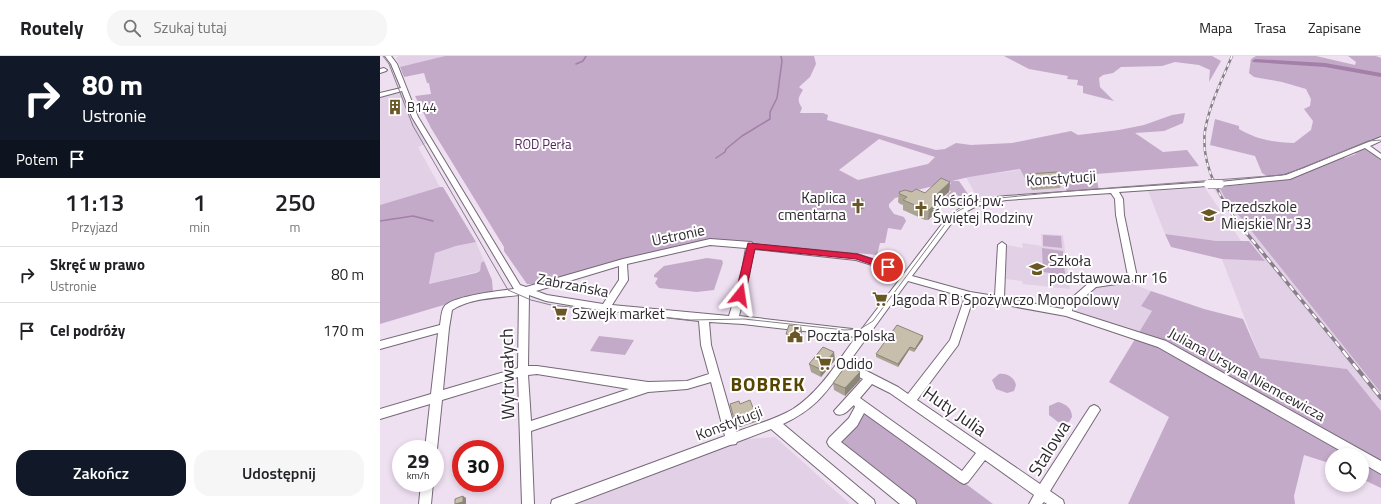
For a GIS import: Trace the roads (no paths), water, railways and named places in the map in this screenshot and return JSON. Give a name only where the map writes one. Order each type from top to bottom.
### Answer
[{"type":"street","name":"Zabrzańska","points":[[388,56],[394,64],[415,117],[517,287],[524,291],[556,300],[606,307],[865,334]]},
{"type":"street","points":[[380,95],[404,89]]},
{"type":"street","name":"Konstytucji","points":[[557,504],[732,440],[797,412],[813,399],[843,364],[950,220],[959,212],[974,204],[990,199],[1220,184],[1287,177],[1381,139]]},
{"type":"street","points":[[1365,145],[1381,157]]},
{"type":"street","points":[[1067,313],[1069,305],[1093,284],[1130,279],[1133,277],[1120,216],[1119,199],[1114,191]]},
{"type":"street","name":"Ustronie","points":[[524,291],[623,262],[710,242],[857,257],[888,267]]},
{"type":"street","points":[[732,320],[745,276],[751,245]]},
{"type":"street","points":[[999,301],[1002,245]]},
{"type":"street","points":[[606,307],[624,280],[623,262]]},
{"type":"street","name":"Juliana Ursyna Niemcewicza","points":[[907,278],[970,296],[1067,313],[1152,341],[1173,350],[1347,448]]},
{"type":"street","points":[[432,440],[444,328],[448,308],[454,304],[479,297],[524,291]]},
{"type":"street","name":"Wytrwałych","points":[[524,291],[523,371],[528,504]]},
{"type":"street","points":[[910,400],[954,342],[970,296]]},
{"type":"street","points":[[704,318],[706,345],[732,440]]},
{"type":"street","points":[[380,345],[444,328]]},
{"type":"street","name":"Huty Julia","points":[[843,364],[910,400],[984,452],[1039,499],[1058,504]]},
{"type":"street","points":[[380,414],[523,371],[537,370],[648,387],[687,385],[715,376]]},
{"type":"street","points":[[871,378],[857,402],[853,422],[833,442],[910,504]]},
{"type":"street","points":[[525,428],[648,387]]},
{"type":"street","points":[[840,412],[857,402]]},
{"type":"street","points":[[857,402],[964,478],[984,452]]},
{"type":"street","name":"Stalowa","points":[[1039,499],[1094,410]]},
{"type":"street","points":[[773,423],[869,504]]},
{"type":"street","points":[[1369,461],[1381,468]]},
{"type":"street","points":[[425,504],[426,492]]},
{"type":"waterway","points":[[576,64],[583,61],[586,56]]},
{"type":"waterway","points":[[779,83],[782,61],[781,56]]},
{"type":"waterway","points":[[1255,61],[1325,65],[1381,75]]},
{"type":"waterway","points":[[716,158],[725,152],[726,149],[742,136],[770,119],[770,112],[777,98],[779,84]]},
{"type":"waterway","points":[[380,221],[413,216],[433,221]]},
{"type":"tram line","points":[[383,56],[389,64],[413,126],[508,290],[531,300],[551,305],[690,320],[744,319],[845,330],[860,329],[873,321],[949,219],[958,211],[973,203],[990,199],[1069,191],[1282,175],[1303,168],[1368,141],[1381,140]]},
{"type":"railway","points":[[1232,56],[1216,93],[1207,121],[1204,144],[1206,158],[1215,184],[1228,209],[1244,231]]},
{"type":"railway","points":[[1244,230],[1344,352]]},
{"type":"railway","points":[[1343,351],[1381,398]]},
{"type":"place","name":"B144","points":[[395,107]]},
{"type":"place","name":"Kaplica cmentarna","points":[[858,206]]},
{"type":"place","name":"Kościół pw. Świętej Rodziny","points":[[921,209]]},
{"type":"place","name":"Przedszkole Miejskie Nr 33","points":[[1209,215]]},
{"type":"place","name":"Szkoła podstawowa nr 16","points":[[1037,269]]},
{"type":"place","name":"Jagoda R B Spożywczo Monopolowy","points":[[880,299]]},
{"type":"place","name":"Szwejk market","points":[[560,313]]},
{"type":"place","name":"Poczta Polska","points":[[795,335]]},
{"type":"place","name":"Odido","points":[[824,363]]},
{"type":"district","name":"BOBREK","points":[[768,383]]},
{"type":"park label","name":"ROD Perła","points":[[543,144]]}]
